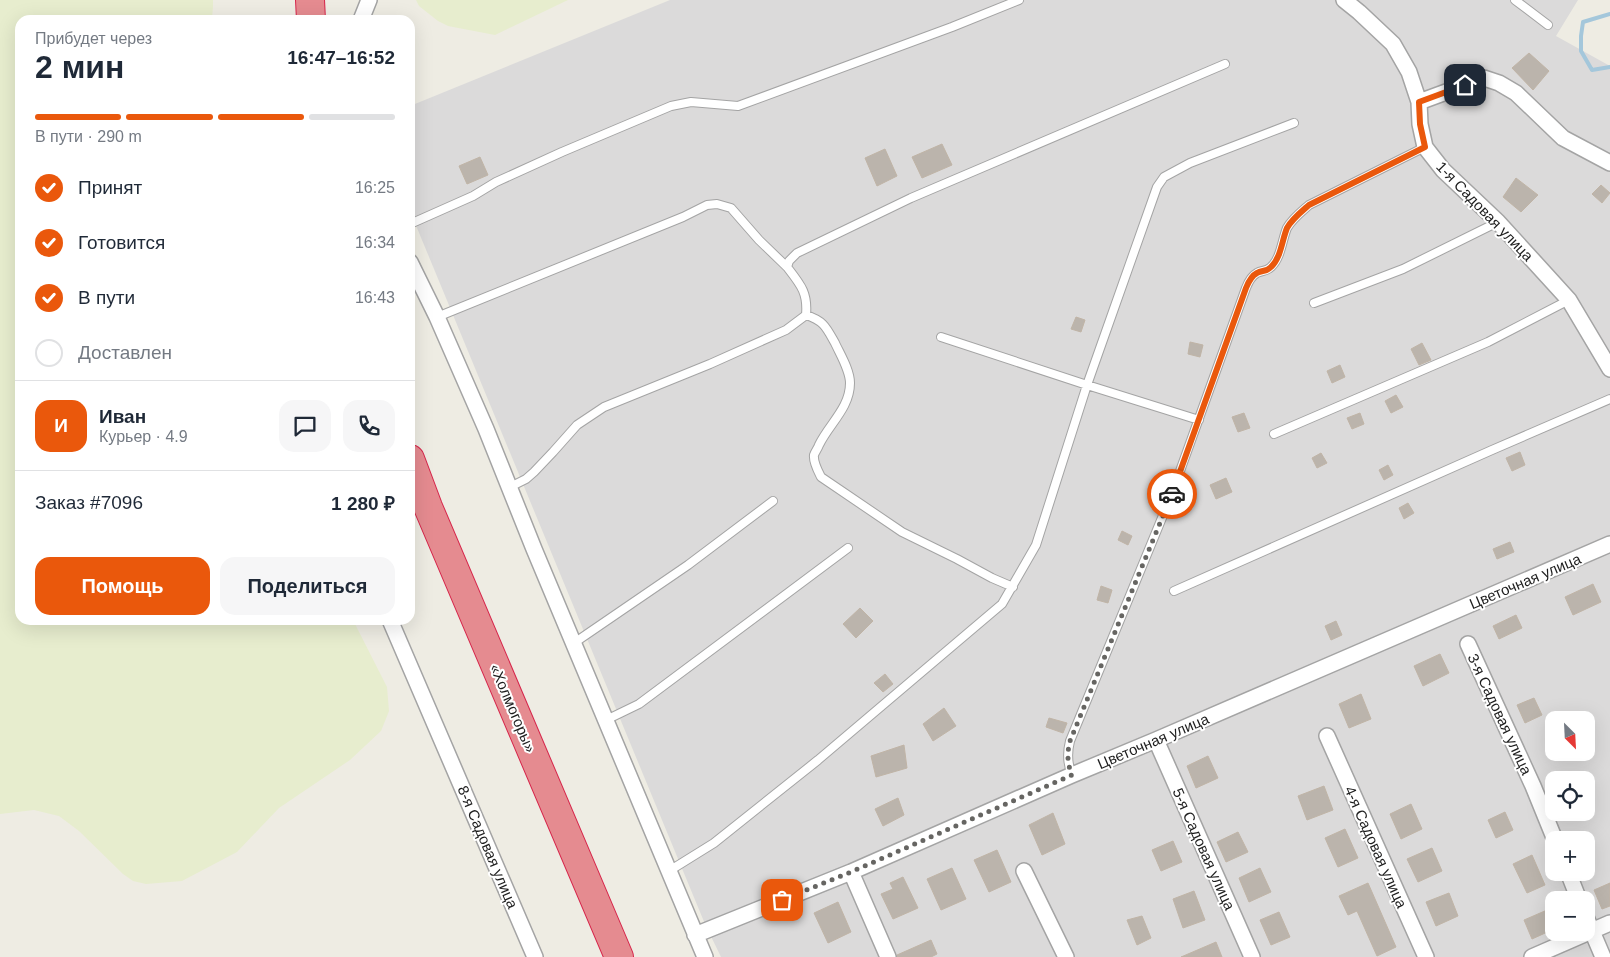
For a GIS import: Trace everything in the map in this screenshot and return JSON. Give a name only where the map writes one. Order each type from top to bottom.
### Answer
[{"type":"highway","points":[[310,0],[311,15]]},
{"type":"highway","name":"«Холмогоры»","points":[[415,472],[619,957]]},
{"type":"street","points":[[363,15],[370,0]]},
{"type":"street","name":"1-я Садовая улица","points":[[1344,0],[1393,44],[1409,72],[1419,102],[1420,124],[1425,147],[1443,170],[1498,222],[1569,300],[1610,369]]},
{"type":"street","points":[[1419,102],[1484,78],[1491,80],[1516,94],[1563,138],[1610,163]]},
{"type":"street","points":[[415,272],[437,317],[510,487],[534,549],[705,957]]},
{"type":"street","name":"Цветочная улица","points":[[695,935],[851,872],[1610,544]]},
{"type":"street","name":"8-я Садовая улица","points":[[392,625],[535,957]]},
{"type":"street","name":"3-я Садовая улица","points":[[1468,644],[1533,786],[1551,831]]},
{"type":"street","name":"4-я Садовая улица","points":[[1327,736],[1426,957]]},
{"type":"street","name":"5-я Садовая улица","points":[[1156,740],[1252,957]]},
{"type":"street","points":[[1024,871],[1066,957]]},
{"type":"street","points":[[851,872],[888,957]]},
{"type":"street","points":[[1595,924],[1610,923]]},
{"type":"street","points":[[1595,938],[1603,957]]},
{"type":"street","points":[[1532,957],[1560,941]]},
{"type":"lane","points":[[415,222],[473,196],[496,182],[562,152],[671,106],[690,102],[738,106],[952,27],[1018,0]]},
{"type":"lane","points":[[1515,0],[1548,25]]},
{"type":"lane","points":[[787,267],[789,261],[797,252],[911,198],[1225,64]]},
{"type":"lane","points":[[669,872],[714,843],[818,760],[1002,604],[1036,545],[1087,385],[1157,188],[1164,177],[1190,163],[1294,123]]},
{"type":"lane","points":[[1072,775],[1068,766],[1070,741],[1171,496],[1251,278],[1257,273],[1265,272],[1272,267],[1277,259],[1288,226],[1309,205],[1425,147]]},
{"type":"lane","points":[[437,317],[683,217],[706,205],[718,204],[730,208],[787,267],[802,286],[807,301],[806,316]]},
{"type":"lane","points":[[1314,303],[1403,268],[1498,222]]},
{"type":"lane","points":[[1274,434],[1488,342],[1569,300]]},
{"type":"lane","points":[[510,487],[526,479],[577,425],[604,407],[710,364],[786,330],[806,316],[818,319],[825,326],[840,354],[850,381],[849,393],[838,417],[814,455],[821,477],[902,532],[1013,587]]},
{"type":"lane","points":[[941,337],[1199,420]]},
{"type":"lane","points":[[1174,591],[1492,450],[1610,400]]},
{"type":"lane","points":[[574,643],[688,565],[773,501]]},
{"type":"lane","points":[[606,720],[645,700],[848,548]]},
{"type":"shaded area","points":[[670,0],[1578,0],[1556,36],[1610,66],[1610,957],[721,957],[705,924],[415,223],[415,104]]},
{"type":"green space","points":[[0,0],[213,0],[212,15],[15,15],[15,625],[356,625],[387,687],[389,711],[381,731],[350,760],[279,808],[237,852],[182,881],[146,884],[133,881],[123,874],[79,831],[59,816],[34,810],[0,814]]},
{"type":"green space","points":[[416,0],[568,0],[495,35],[448,26],[438,21],[419,6]]},
{"type":"building","points":[[1529,53],[1549,71],[1533,90],[1512,68]]},
{"type":"building","points":[[942,144],[952,165],[922,178],[912,157]]},
{"type":"building","points":[[885,149],[897,176],[877,186],[865,158]]},
{"type":"building","points":[[480,157],[488,175],[467,184],[459,166]]},
{"type":"building","points":[[1516,178],[1538,195],[1521,212],[1503,197]]},
{"type":"building","points":[[1601,185],[1610,193],[1602,203],[1592,194]]},
{"type":"building","points":[[1076,317],[1085,320],[1081,332],[1071,329]]},
{"type":"building","points":[[1190,342],[1203,345],[1200,357],[1188,354]]},
{"type":"building","points":[[1422,343],[1431,360],[1419,365],[1411,349]]},
{"type":"building","points":[[1340,365],[1345,377],[1332,383],[1327,371]]},
{"type":"building","points":[[1396,395],[1403,407],[1391,413],[1385,401]]},
{"type":"building","points":[[1244,413],[1250,428],[1238,432],[1232,417]]},
{"type":"building","points":[[1360,413],[1364,424],[1352,429],[1347,418]]},
{"type":"building","points":[[1520,452],[1525,465],[1512,471],[1506,458]]},
{"type":"building","points":[[1321,453],[1327,463],[1317,468],[1312,458]]},
{"type":"building","points":[[1388,465],[1393,475],[1384,480],[1379,470]]},
{"type":"building","points":[[1226,478],[1232,492],[1216,499],[1210,485]]},
{"type":"building","points":[[1408,503],[1414,513],[1404,519],[1399,508]]},
{"type":"building","points":[[1122,531],[1132,536],[1128,545],[1118,540]]},
{"type":"building","points":[[1510,542],[1514,552],[1497,559],[1493,549]]},
{"type":"building","points":[[1593,584],[1601,602],[1573,615],[1565,597]]},
{"type":"building","points":[[1101,586],[1112,590],[1108,603],[1097,600]]},
{"type":"building","points":[[860,608],[873,621],[856,638],[843,624]]},
{"type":"building","points":[[1516,615],[1522,628],[1499,639],[1493,626]]},
{"type":"building","points":[[1336,621],[1342,635],[1331,640],[1325,626]]},
{"type":"building","points":[[1440,654],[1449,673],[1423,686],[1414,666]]},
{"type":"building","points":[[885,674],[893,684],[883,692],[874,683]]},
{"type":"building","points":[[1361,694],[1371,719],[1349,728],[1339,704]]},
{"type":"building","points":[[1534,698],[1542,715],[1525,723],[1517,705]]},
{"type":"building","points":[[944,708],[956,726],[933,741],[923,724]]},
{"type":"building","points":[[1049,718],[1067,723],[1063,733],[1046,727]]},
{"type":"building","points":[[904,745],[907,768],[876,777],[871,756]]},
{"type":"building","points":[[1208,756],[1218,778],[1196,788],[1187,766]]},
{"type":"building","points":[[1324,786],[1333,810],[1307,820],[1298,796]]},
{"type":"building","points":[[898,798],[904,815],[883,826],[875,809]]},
{"type":"building","points":[[1411,804],[1422,829],[1401,839],[1390,814]]},
{"type":"building","points":[[1505,812],[1513,830],[1496,838],[1488,820]]},
{"type":"building","points":[[1053,813],[1065,844],[1042,855],[1029,825]]},
{"type":"building","points":[[1345,829],[1358,858],[1338,867],[1325,838]]},
{"type":"building","points":[[1238,832],[1248,852],[1226,862],[1217,842]]},
{"type":"building","points":[[1173,841],[1182,862],[1161,871],[1152,850]]},
{"type":"building","points":[[1432,848],[1442,871],[1418,882],[1407,859]]},
{"type":"building","points":[[997,850],[1011,882],[989,892],[974,860]]},
{"type":"building","points":[[1532,855],[1545,885],[1527,893],[1513,864]]},
{"type":"building","points":[[952,868],[966,899],[941,910],[927,879]]},
{"type":"building","points":[[1260,868],[1271,892],[1249,902],[1239,878]]},
{"type":"building","points":[[903,877],[918,908],[893,919],[881,894],[893,889],[890,883]]},
{"type":"building","points":[[1368,883],[1396,947],[1377,956],[1357,911],[1348,915],[1339,896]]},
{"type":"building","points":[[1610,883],[1610,906],[1602,909],[1594,890]]},
{"type":"building","points":[[1194,891],[1205,920],[1183,928],[1173,899]]},
{"type":"building","points":[[1449,893],[1458,916],[1436,926],[1426,902]]},
{"type":"building","points":[[838,902],[851,932],[828,943],[814,913]]},
{"type":"building","points":[[1545,911],[1545,933],[1532,939],[1524,920]]},
{"type":"building","points":[[1279,912],[1290,937],[1271,945],[1260,920]]},
{"type":"building","points":[[1142,916],[1151,938],[1137,945],[1127,920]]},
{"type":"building","points":[[931,940],[937,954],[931,957],[897,957],[897,955]]},
{"type":"building","points":[[1216,942],[1222,957],[1181,957]]},
{"type":"waterway","points":[[1610,14],[1583,22],[1581,36],[1581,51],[1592,70],[1610,67]]},
{"type":"way so far","points":[[782,900],[851,872],[1072,775],[1068,766],[1070,741],[1172,494]]},
{"type":"route","points":[[1172,494],[1246,288],[1251,278],[1257,273],[1265,272],[1272,267],[1277,259],[1288,226],[1309,205],[1425,147],[1420,124],[1419,102],[1465,85]]}]
